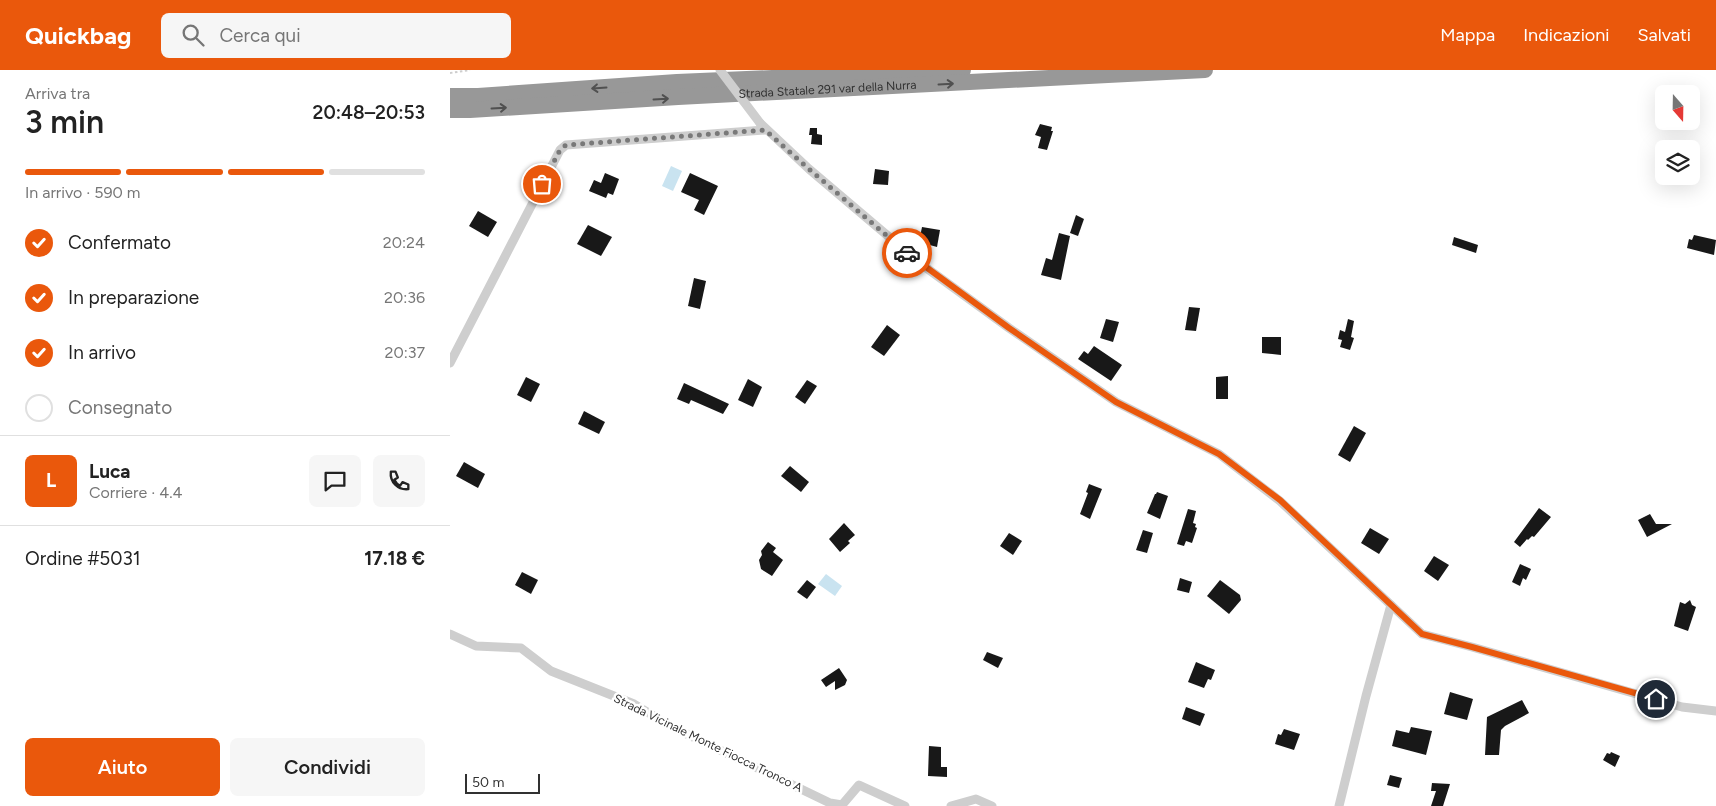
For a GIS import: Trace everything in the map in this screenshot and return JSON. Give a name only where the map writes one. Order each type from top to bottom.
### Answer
[{"type":"highway","name":"Strada Statale 291 var della Nurra","points":[[450,96],[478,96],[677,82],[963,70]]},
{"type":"highway","name":"Strada Statale 291 var della Nurra","points":[[450,110],[1205,70]]},
{"type":"street","points":[[720,70],[762,126],[809,169],[921,264],[1116,402],[1219,454],[1280,500],[1422,634],[1682,707],[1716,711]]},
{"type":"street","points":[[450,363],[528,209],[560,150],[566,145],[762,126]]},
{"type":"street","points":[[1338,806],[1391,605]]},
{"type":"street","name":"Strada Vicinale Monte Fiocca Tronco A","points":[[450,634],[476,646],[521,648],[551,671],[634,704],[672,727],[830,803],[842,805],[859,786],[905,806]]},
{"type":"street","points":[[951,806],[976,799],[992,806]]},
{"type":"path","points":[[450,73],[470,70]]},
{"type":"water","points":[[671,166],[682,171],[673,191],[662,186]]},
{"type":"water","points":[[826,574],[842,586],[835,596],[818,584]]},
{"type":"building","points":[[1040,124],[1052,127],[1051,131],[1053,131],[1047,150],[1038,148],[1041,137],[1035,135]]},
{"type":"building","points":[[810,128],[817,128],[817,134],[822,135],[822,145],[811,144],[812,135],[809,135]]},
{"type":"building","points":[[875,169],[889,171],[888,185],[873,184]]},
{"type":"building","points":[[605,173],[619,179],[613,195],[608,193],[606,198],[589,191],[594,180],[601,183]]},
{"type":"building","points":[[690,173],[718,186],[704,215],[694,210],[699,200],[681,192]]},
{"type":"building","points":[[478,211],[497,222],[488,237],[469,226]]},
{"type":"building","points":[[1076,215],[1084,219],[1078,236],[1070,233]]},
{"type":"building","points":[[588,225],[612,237],[601,256],[577,244]]},
{"type":"building","points":[[922,227],[940,230],[937,247],[919,242]]},
{"type":"building","points":[[1059,233],[1070,236],[1061,280],[1041,275],[1046,258],[1052,260]]},
{"type":"building","points":[[1694,235],[1716,240],[1714,255],[1687,248],[1689,239],[1692,240]]},
{"type":"building","points":[[1454,237],[1478,245],[1476,253],[1452,245]]},
{"type":"building","points":[[694,278],[706,281],[700,309],[688,306]]},
{"type":"building","points":[[1189,307],[1200,308],[1196,331],[1185,330]]},
{"type":"building","points":[[1106,319],[1119,322],[1113,342],[1100,338]]},
{"type":"building","points":[[1348,319],[1354,321],[1351,337],[1354,338],[1350,350],[1340,347],[1342,340],[1338,339],[1340,330],[1345,332]]},
{"type":"building","points":[[887,325],[900,335],[884,356],[871,347]]},
{"type":"building","points":[[1262,337],[1281,337],[1281,355],[1262,353]]},
{"type":"building","points":[[1094,346],[1122,365],[1111,381],[1078,359],[1084,351],[1088,354]]},
{"type":"building","points":[[1228,376],[1228,399],[1216,399],[1216,377]]},
{"type":"building","points":[[526,377],[540,384],[531,402],[517,395]]},
{"type":"building","points":[[748,379],[762,387],[753,407],[738,400]]},
{"type":"building","points":[[807,380],[817,386],[805,404],[795,397]]},
{"type":"building","points":[[684,383],[729,404],[723,414],[691,400],[689,404],[677,399]]},
{"type":"building","points":[[584,411],[605,422],[599,434],[578,424]]},
{"type":"building","points":[[1354,426],[1366,433],[1350,462],[1338,455]]},
{"type":"building","points":[[464,462],[485,474],[478,488],[456,476]]},
{"type":"building","points":[[790,466],[809,482],[801,492],[781,476]]},
{"type":"building","points":[[1089,484],[1102,489],[1090,519],[1080,514],[1088,493],[1086,492]]},
{"type":"building","points":[[1157,492],[1168,496],[1160,519],[1147,513]]},
{"type":"building","points":[[1539,508],[1551,517],[1534,537],[1532,536],[1527,539],[1520,547],[1514,542]]},
{"type":"building","points":[[1188,509],[1196,511],[1193,523],[1196,524],[1195,527],[1197,528],[1192,543],[1186,541],[1184,546],[1177,544]]},
{"type":"building","points":[[1650,514],[1656,524],[1672,524],[1647,537],[1638,520]]},
{"type":"building","points":[[844,523],[855,535],[848,541],[850,543],[840,552],[829,539]]},
{"type":"building","points":[[1370,528],[1389,539],[1379,554],[1361,543]]},
{"type":"building","points":[[1143,530],[1153,533],[1147,553],[1136,550]]},
{"type":"building","points":[[1009,533],[1022,541],[1013,555],[1000,546]]},
{"type":"building","points":[[768,542],[776,548],[773,552],[783,560],[772,576],[761,569],[759,560],[762,555],[761,551]]},
{"type":"building","points":[[1434,556],[1449,565],[1438,581],[1424,571]]},
{"type":"building","points":[[1520,564],[1531,569],[1526,580],[1523,578],[1520,586],[1512,582]]},
{"type":"building","points":[[522,572],[538,580],[531,594],[515,585]]},
{"type":"building","points":[[1180,578],[1192,582],[1189,593],[1177,590]]},
{"type":"building","points":[[807,580],[816,587],[807,599],[797,592]]},
{"type":"building","points":[[1220,580],[1240,595],[1241,600],[1229,614],[1207,596]]},
{"type":"building","points":[[1690,600],[1692,605],[1696,607],[1688,631],[1674,626],[1680,602],[1685,604]]},
{"type":"building","points":[[987,652],[1003,658],[998,668],[983,660]]},
{"type":"building","points":[[1196,662],[1215,670],[1211,680],[1208,679],[1204,688],[1188,682]]},
{"type":"building","points":[[839,668],[847,680],[845,685],[835,690],[835,681],[826,687],[821,680]]},
{"type":"building","points":[[1450,692],[1473,699],[1467,720],[1444,714]]},
{"type":"building","points":[[1522,700],[1529,713],[1501,730],[1499,755],[1485,755],[1487,717]]},
{"type":"building","points":[[1186,707],[1205,714],[1200,726],[1182,719]]},
{"type":"building","points":[[1411,727],[1432,731],[1426,755],[1392,746],[1396,730],[1409,733]]},
{"type":"building","points":[[1284,729],[1300,734],[1294,750],[1275,744],[1278,734],[1281,735]]},
{"type":"building","points":[[929,746],[941,747],[941,767],[947,767],[947,777],[928,776]]},
{"type":"building","points":[[1611,752],[1620,756],[1615,767],[1603,760],[1607,753],[1610,754]]},
{"type":"building","points":[[1390,775],[1402,778],[1399,788],[1387,785]]},
{"type":"building","points":[[1432,783],[1450,784],[1443,806],[1431,806],[1436,791],[1431,791]]},
{"type":"way so far","points":[[542,184],[560,150],[566,145],[765,130],[907,253]]},
{"type":"route","points":[[907,253],[1009,328],[1116,402],[1219,454],[1280,500],[1422,634],[1656,699]]}]
